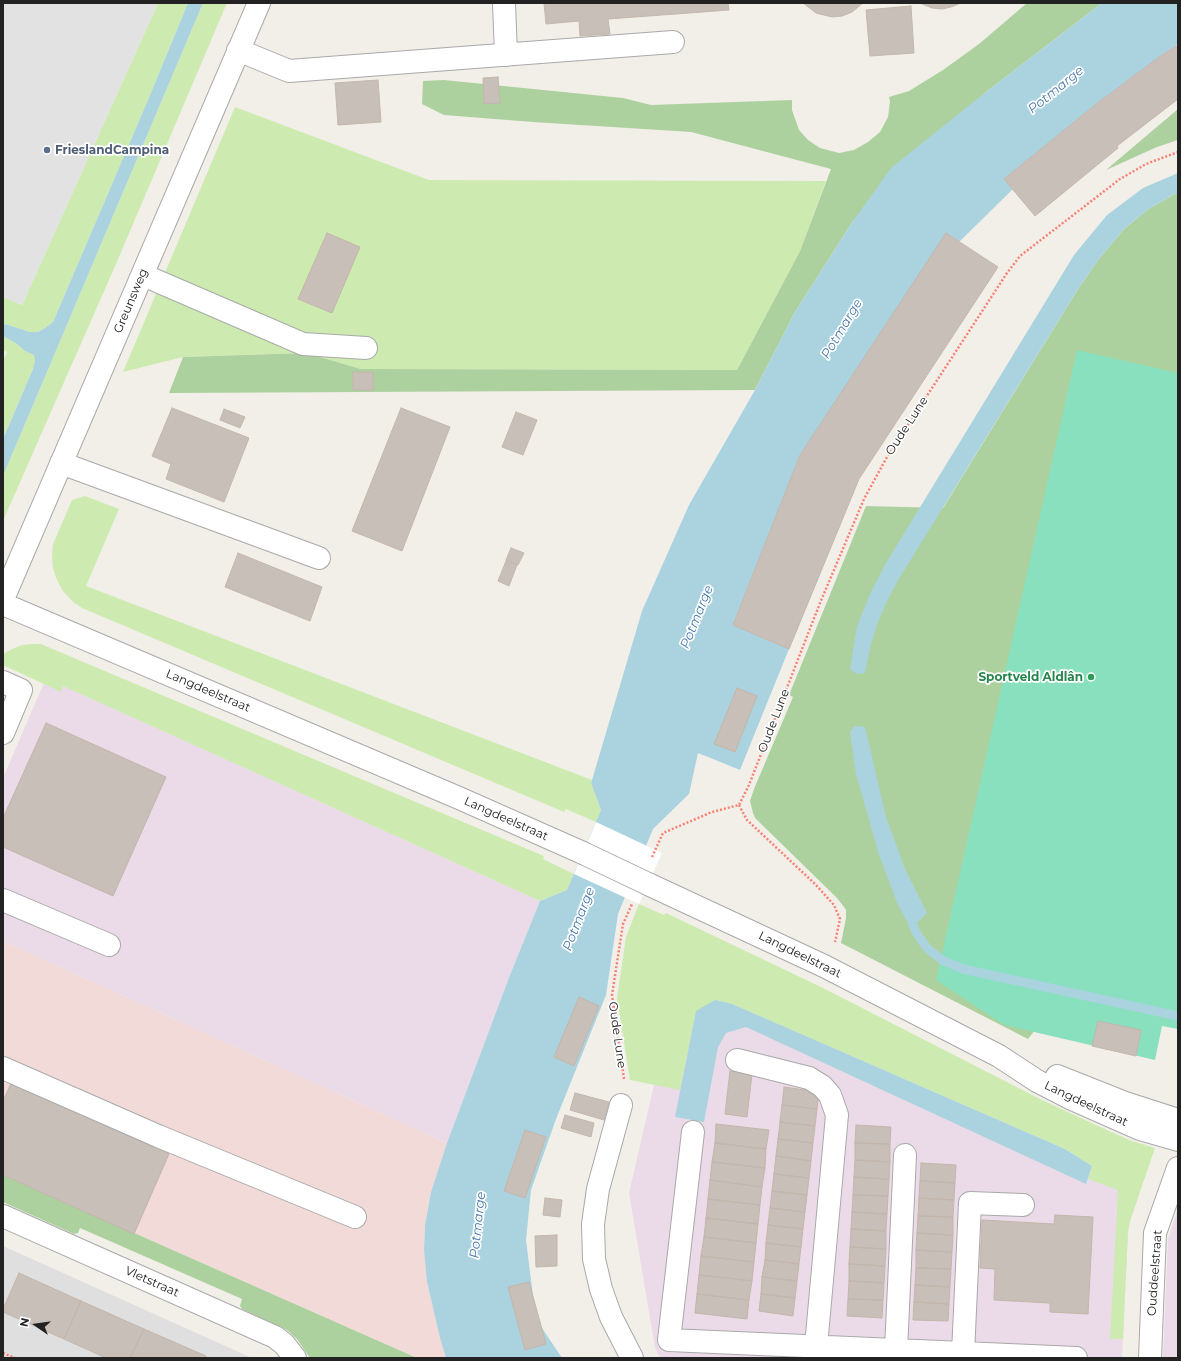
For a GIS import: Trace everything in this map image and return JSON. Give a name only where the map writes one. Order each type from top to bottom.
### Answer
[{"type":"street","name":"Greunsweg","points":[[3,599],[259,3]]},
{"type":"street","points":[[504,3],[506,55]]},
{"type":"street","points":[[238,50],[289,71],[673,42]]},
{"type":"street","points":[[142,275],[303,344],[366,348]]},
{"type":"street","points":[[61,463],[319,558]]},
{"type":"street","name":"Langdeelstraat","points":[[3,604],[459,798],[583,853],[824,966],[999,1056],[1037,1081],[1090,1108],[1140,1128],[1178,1140]]},
{"type":"street","points":[[3,682],[21,690],[3,734]]},
{"type":"street","points":[[3,900],[109,945]]},
{"type":"street","name":"Langdeelstraat","points":[[999,1056],[1043,1070],[1069,1082],[1125,1103],[1178,1120]]},
{"type":"street","points":[[737,1060],[809,1078],[822,1086],[830,1095],[837,1115],[816,1346]]},
{"type":"street","points":[[3,1068],[158,1136],[355,1217]]},
{"type":"street","points":[[621,1105],[598,1189],[593,1224],[594,1259],[601,1289],[611,1317],[632,1358]]},
{"type":"street","points":[[693,1132],[670,1340],[1076,1358]]},
{"type":"street","points":[[896,1350],[905,1155]]},
{"type":"street","name":"Ouddeelstraat","points":[[1150,1358],[1156,1232],[1178,1168]]},
{"type":"street","points":[[963,1353],[970,1203],[1023,1205]]},
{"type":"street","name":"Vletstraat","points":[[3,1216],[275,1337],[284,1344],[295,1358]]},
{"type":"path","name":"Oude Lune","points":[[739,805],[749,785],[817,610],[864,499],[887,457],[1007,273],[1020,256],[1120,179],[1146,164],[1178,152]]},
{"type":"path","points":[[651,861],[663,833],[712,812],[739,805],[747,820],[815,884],[831,901],[837,910],[840,919],[838,932],[824,966]]},
{"type":"path","name":"Oude Lune","points":[[621,1105],[624,1084],[612,995],[623,924],[632,903]]},
{"type":"path","points":[[3,1353],[15,1358]]},
{"type":"shaded area","name":"FrieslandCampina","points":[[3,3],[158,3],[22,305],[3,297]]},
{"type":"shaded area","points":[[46,678],[540,901],[510,975],[447,1143],[3,941],[3,778]]},
{"type":"shaded area","points":[[3,941],[447,1143],[431,1192],[425,1225],[424,1250],[427,1282],[446,1358],[417,1358],[3,1175]]},
{"type":"shaded area","points":[[681,968],[1138,1197],[1128,1232],[1122,1358],[660,1358],[655,1348],[629,1193]]},
{"type":"shaded area","points":[[1178,1209],[1178,1358],[1163,1358],[1168,1239]]},
{"type":"shaded area","points":[[3,1246],[252,1358],[3,1358]]},
{"type":"green space","points":[[158,3],[188,3],[53,322],[38,332],[30,332],[5,324],[3,326],[3,297],[22,305]]},
{"type":"green space","points":[[203,3],[227,3],[116,264],[3,521],[3,476]]},
{"type":"green space","points":[[1027,3],[1102,3],[986,92],[853,221],[795,312],[755,390],[169,393],[183,357],[306,353],[361,369],[737,370],[800,251],[831,169],[691,132],[444,115],[422,104],[423,81],[444,80],[623,98],[651,105],[792,100],[792,110],[799,130],[808,140],[820,148],[839,153],[854,150],[868,142],[880,132],[888,117],[889,97],[909,91],[943,70],[979,44]]},
{"type":"green space","points":[[235,107],[429,180],[826,181],[800,251],[737,370],[361,369],[306,353],[183,357],[123,372]]},
{"type":"green space","points":[[1178,109],[1178,140],[1157,147],[1106,170]]},
{"type":"green space","points":[[1178,192],[1178,383],[1051,1010],[1028,1039],[841,943],[846,910],[837,898],[755,818],[750,801],[793,697],[789,695],[866,506],[943,508],[1078,289],[1098,260],[1124,229],[1147,210]]},
{"type":"green space","points":[[3,336],[17,344],[25,351],[35,355],[35,360],[33,369],[3,439],[3,361],[7,352],[3,350]]},
{"type":"green space","name":"Sportveld Aldlân","points":[[1077,350],[1178,373],[1178,1029],[1162,1026],[1155,1060],[1004,1025],[936,980]]},
{"type":"green space","points":[[85,496],[119,509],[86,586],[592,780],[591,783],[601,810],[596,822],[566,809],[564,812],[82,608],[72,601],[63,591],[53,569],[52,556],[53,544],[72,500]]},
{"type":"green space","points":[[41,644],[544,856],[543,859],[574,874],[567,890],[540,901],[63,686],[61,692],[3,665],[3,654],[22,645]]},
{"type":"green space","points":[[639,904],[664,915],[666,913],[823,988],[1042,1100],[1132,1141],[1155,1148],[1130,1221],[1128,1232],[1123,1339],[1110,1339],[1118,1190],[1088,1179],[1092,1166],[1065,1149],[732,1004],[696,1011],[680,1090],[630,1080],[617,998],[626,937]]},
{"type":"green space","points":[[3,1175],[417,1358],[310,1358],[297,1339],[287,1330],[242,1309],[240,1306],[242,1299],[80,1228],[78,1233],[74,1234],[3,1202]]},
{"type":"water","points":[[188,3],[203,3],[3,476],[3,439],[33,369],[35,360],[34,355],[25,351],[17,344],[3,336],[3,326],[5,324],[30,332],[38,332],[53,322]]},
{"type":"water","name":"Potmarge","points":[[1102,3],[1178,3],[1178,44],[1095,105],[1004,179],[1013,189],[959,242],[946,234],[800,455],[733,625],[789,649],[740,770],[698,753],[689,794],[653,829],[618,914],[606,995],[556,1119],[531,1190],[526,1240],[533,1296],[542,1328],[562,1358],[446,1358],[427,1282],[424,1250],[425,1225],[431,1192],[447,1143],[510,975],[540,901],[567,890],[601,810],[591,783],[642,611],[689,505],[755,390],[795,312],[853,221],[891,168],[986,92]]},
{"type":"water","points":[[1178,173],[1178,192],[1147,210],[1124,229],[1098,260],[1078,289],[900,577],[878,622],[871,644],[865,673],[857,674],[850,669],[857,626],[870,594],[886,563],[1074,255],[1107,215],[1143,188]]},
{"type":"water","points":[[854,726],[865,727],[886,817],[905,869],[927,913],[918,922],[908,923],[898,905],[879,855],[856,774],[850,732]]},
{"type":"water","points":[[715,1000],[732,1004],[1065,1149],[1092,1166],[1086,1184],[746,1027],[726,1033],[718,1047],[704,1122],[675,1117],[696,1011]]},
{"type":"pier","points":[[596,822],[662,853],[639,904],[574,874]]},
{"type":"building","points":[[544,3],[728,3],[729,10],[608,19],[610,34],[580,36],[579,21],[546,24]]},
{"type":"building","points":[[803,3],[863,3],[852,12],[842,16],[832,17],[816,13]]},
{"type":"building","points":[[920,3],[961,3],[942,9],[932,8]]},
{"type":"building","points":[[911,6],[914,53],[870,56],[866,10]]},
{"type":"building","points":[[1176,46],[1178,49],[1178,99],[1117,146],[1118,148],[1035,216],[1004,179],[1095,105]]},
{"type":"building","points":[[498,77],[500,103],[484,104],[483,78]]},
{"type":"building","points":[[378,80],[381,122],[338,125],[335,83]]},
{"type":"building","points":[[327,233],[360,247],[332,313],[298,299]]},
{"type":"building","points":[[946,233],[998,267],[859,479],[789,649],[733,625],[800,455]]},
{"type":"building","points":[[353,372],[373,372],[373,390],[353,390]]},
{"type":"building","points":[[172,408],[249,438],[224,502],[166,479],[171,464],[152,456]]},
{"type":"building","points":[[401,408],[450,427],[402,551],[352,531]]},
{"type":"building","points":[[224,409],[245,417],[240,428],[220,420]]},
{"type":"building","points":[[516,412],[537,420],[523,455],[502,447]]},
{"type":"building","points":[[511,548],[524,553],[518,565],[506,560]]},
{"type":"building","points":[[238,553],[322,587],[310,621],[225,587]]},
{"type":"building","points":[[506,561],[517,565],[509,586],[498,581]]},
{"type":"building","points":[[737,688],[757,696],[735,752],[714,744]]},
{"type":"building","points":[[46,723],[166,777],[113,896],[3,847],[3,818]]},
{"type":"building","points":[[579,997],[599,1006],[574,1066],[554,1057]]},
{"type":"building","points":[[1098,1021],[1141,1030],[1136,1056],[1092,1046]]},
{"type":"building","points":[[730,1071],[752,1074],[747,1117],[725,1114]]},
{"type":"building","points":[[11,1083],[169,1154],[134,1234],[3,1175],[3,1096],[5,1097]]},
{"type":"building","points":[[784,1087],[819,1092],[817,1109],[782,1105]]},
{"type":"building","points":[[575,1093],[609,1102],[604,1120],[570,1110]]},
{"type":"building","points":[[782,1105],[817,1109],[815,1126],[780,1122]]},
{"type":"building","points":[[565,1115],[594,1123],[591,1137],[561,1128]]},
{"type":"building","points":[[780,1122],[815,1126],[813,1143],[778,1139]]},
{"type":"building","points":[[716,1124],[769,1130],[766,1149],[715,1143]]},
{"type":"building","points":[[856,1125],[891,1127],[890,1144],[855,1143]]},
{"type":"building","points":[[525,1130],[546,1137],[525,1198],[504,1191]]},
{"type":"building","points":[[778,1139],[813,1143],[811,1161],[776,1156]]},
{"type":"building","points":[[715,1143],[766,1149],[765,1168],[712,1162]]},
{"type":"building","points":[[855,1143],[890,1144],[890,1162],[855,1160]]},
{"type":"building","points":[[776,1156],[811,1161],[809,1178],[774,1174]]},
{"type":"building","points":[[855,1160],[890,1162],[889,1179],[854,1177]]},
{"type":"building","points":[[712,1162],[765,1168],[762,1187],[710,1180]]},
{"type":"building","points":[[921,1163],[956,1165],[955,1183],[920,1181]]},
{"type":"building","points":[[774,1174],[809,1178],[807,1195],[772,1191]]},
{"type":"building","points":[[854,1177],[889,1179],[888,1196],[853,1195]]},
{"type":"building","points":[[710,1180],[762,1187],[760,1205],[708,1199]]},
{"type":"building","points":[[920,1181],[955,1183],[954,1200],[919,1198]]},
{"type":"building","points":[[772,1191],[807,1195],[805,1212],[770,1208]]},
{"type":"building","points":[[853,1195],[888,1196],[887,1214],[852,1212]]},
{"type":"building","points":[[545,1198],[562,1200],[560,1217],[543,1215]]},
{"type":"building","points":[[919,1198],[954,1200],[953,1217],[918,1216]]},
{"type":"building","points":[[708,1199],[760,1205],[758,1224],[706,1218]]},
{"type":"building","points":[[770,1208],[805,1212],[803,1229],[768,1225]]},
{"type":"building","points":[[852,1212],[887,1214],[886,1231],[851,1229]]},
{"type":"building","points":[[1055,1215],[1093,1217],[1088,1314],[1050,1312],[1050,1303],[994,1300],[995,1269],[980,1268],[982,1220],[1054,1224]]},
{"type":"building","points":[[918,1216],[953,1217],[953,1235],[917,1233]]},
{"type":"building","points":[[706,1218],[758,1224],[756,1243],[704,1237]]},
{"type":"building","points":[[768,1225],[803,1229],[801,1247],[766,1243]]},
{"type":"building","points":[[851,1229],[886,1231],[886,1249],[850,1247]]},
{"type":"building","points":[[917,1233],[953,1235],[952,1252],[916,1250]]},
{"type":"building","points":[[557,1235],[557,1266],[536,1267],[535,1236]]},
{"type":"building","points":[[704,1237],[756,1243],[754,1262],[701,1256]]},
{"type":"building","points":[[766,1243],[801,1247],[799,1264],[765,1260]]},
{"type":"building","points":[[850,1247],[886,1249],[885,1266],[849,1264]]},
{"type":"building","points":[[916,1250],[952,1252],[951,1269],[916,1268]]},
{"type":"building","points":[[701,1256],[754,1262],[752,1281],[699,1275]]},
{"type":"building","points":[[765,1260],[799,1264],[797,1281],[762,1277]]},
{"type":"building","points":[[849,1264],[885,1266],[884,1283],[849,1281]]},
{"type":"building","points":[[916,1268],[951,1269],[950,1287],[915,1285]]},
{"type":"building","points":[[19,1273],[81,1301],[64,1339],[3,1312]]},
{"type":"building","points":[[699,1275],[752,1281],[749,1300],[697,1294]]},
{"type":"building","points":[[762,1277],[797,1281],[795,1298],[761,1294]]},
{"type":"building","points":[[849,1281],[884,1283],[883,1300],[848,1299]]},
{"type":"building","points":[[529,1282],[546,1344],[525,1350],[508,1287]]},
{"type":"building","points":[[915,1285],[950,1287],[949,1304],[914,1302]]},
{"type":"building","points":[[697,1294],[749,1300],[747,1319],[695,1313]]},
{"type":"building","points":[[761,1294],[795,1298],[793,1316],[759,1311]]},
{"type":"building","points":[[848,1299],[883,1300],[882,1318],[847,1316]]},
{"type":"building","points":[[81,1301],[144,1329],[130,1358],[106,1358],[64,1339]]},
{"type":"building","points":[[914,1302],[949,1304],[948,1321],[913,1320]]},
{"type":"building","points":[[144,1329],[206,1356],[205,1358],[130,1358]]},
{"type":"waterway","points":[[912,923],[917,934],[927,948],[942,960],[963,969],[1178,1016]]},
{"type":"place","name":"FrieslandCampina","points":[[47,150]]},
{"type":"place","name":"Sportveld Aldlân","points":[[1091,677]]}]
